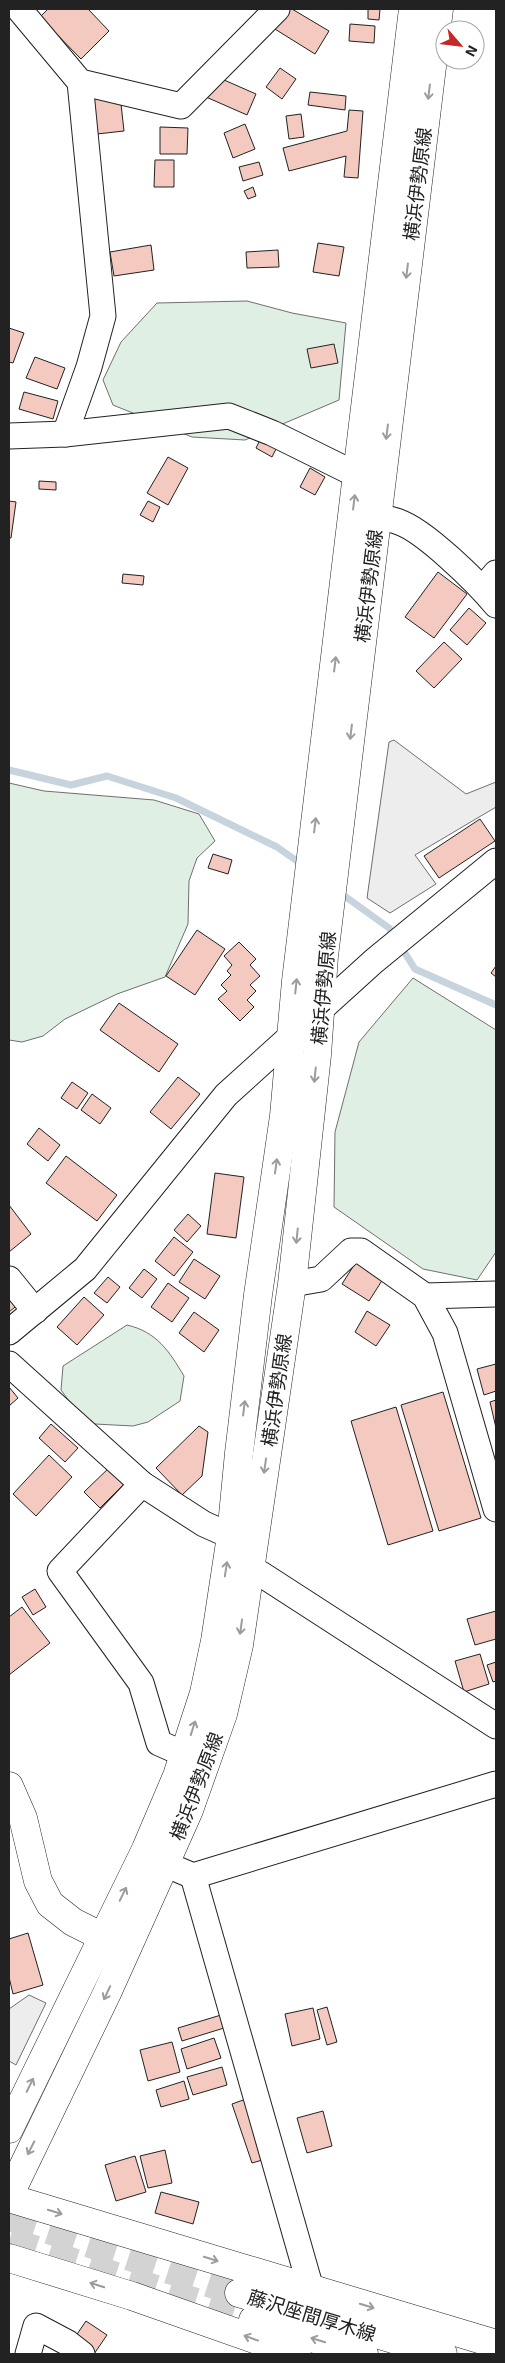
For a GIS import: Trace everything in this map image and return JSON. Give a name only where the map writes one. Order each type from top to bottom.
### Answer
[{"type":"main road","name":"横浜伊勢原線","points":[[9,2129],[146,1849],[184,1754],[204,1693],[215,1641],[231,1536],[256,1314],[284,1116],[291,1035],[413,9]]},
{"type":"main road","name":"横浜伊勢原線","points":[[9,2197],[127,1948],[189,1810],[223,1714],[239,1645],[292,1284],[320,1008],[376,516],[439,9]]},
{"type":"main road","points":[[9,1786],[23,1818],[38,1881],[50,1904],[73,1922],[102,1938],[127,1948]]},
{"type":"main road","points":[[9,2197],[496,2344]]},
{"type":"main road","points":[[9,2258],[132,2296],[297,2354]]},
{"type":"main road","name":"藤沢座間厚木線","points":[[364,2354],[236,2303],[443,2354]]},
{"type":"street","points":[[19,9],[80,82],[103,316],[89,367],[65,434]]},
{"type":"street","points":[[80,82],[181,106],[277,9]]},
{"type":"street","points":[[9,436],[65,434],[230,416],[272,433],[358,475]]},
{"type":"street","points":[[376,516],[400,522],[420,533],[492,589]]},
{"type":"street","points":[[9,1332],[85,1269],[226,1095],[374,961],[496,861]]},
{"type":"street","points":[[292,1284],[321,1279],[351,1251],[362,1251],[425,1296],[445,1332],[496,1509]]},
{"type":"street","points":[[9,1280],[35,1311]]},
{"type":"street","points":[[425,1296],[496,1294]]},
{"type":"street","points":[[9,1364],[142,1484],[204,1524],[231,1536]]},
{"type":"street","points":[[142,1484],[60,1571],[141,1683],[159,1743],[184,1754]]},
{"type":"street","points":[[249,1573],[261,1574],[496,1726]]},
{"type":"street","points":[[165,1864],[193,1876],[496,1784]]},
{"type":"street","points":[[193,1876],[311,2289]]},
{"type":"street","points":[[28,2354],[36,2326],[68,2343],[82,2354]]},
{"type":"green space","points":[[247,301],[292,313],[346,323],[339,400],[245,440],[192,437],[113,405],[103,380],[121,342],[157,303]]},
{"type":"green space","points":[[9,783],[44,791],[154,800],[199,814],[215,841],[197,858],[189,881],[188,924],[165,977],[117,994],[65,1019],[43,1036],[22,1042],[9,1040]]},
{"type":"green space","points":[[413,978],[496,1030],[496,1252],[477,1280],[423,1269],[334,1207],[335,1132],[359,1042]]},
{"type":"green space","points":[[127,1325],[146,1332],[161,1344],[173,1358],[184,1376],[180,1401],[148,1422],[133,1426],[95,1424],[72,1405],[61,1390],[63,1366]]},
{"type":"shaded area","points":[[394,740],[466,794],[496,782],[496,807],[415,855],[436,884],[390,913],[367,898],[389,742]]},
{"type":"shaded area","points":[[29,1995],[46,2003],[16,2065],[9,2061],[9,2009]]},
{"type":"building","points":[[48,9],[88,9],[109,31],[81,59],[40,17]]},
{"type":"building","points":[[280,9],[292,9],[329,31],[315,54],[270,26]]},
{"type":"building","points":[[368,9],[380,9],[379,20],[368,19]]},
{"type":"building","points":[[350,24],[375,26],[374,43],[349,41]]},
{"type":"building","points":[[280,68],[296,79],[282,99],[266,87]]},
{"type":"building","points":[[215,76],[256,94],[247,115],[206,97]]},
{"type":"building","points":[[310,92],[346,96],[345,110],[308,105]]},
{"type":"building","points":[[120,95],[124,131],[97,134],[93,99]]},
{"type":"building","points":[[349,110],[363,111],[358,178],[344,177],[346,156],[289,171],[283,148],[347,131]]},
{"type":"building","points":[[301,114],[304,137],[289,139],[286,116]]},
{"type":"building","points":[[245,124],[255,149],[233,158],[224,133]]},
{"type":"building","points":[[160,127],[188,128],[187,154],[160,154]]},
{"type":"building","points":[[155,160],[174,160],[174,187],[154,187]]},
{"type":"building","points":[[259,162],[263,175],[243,181],[239,167]]},
{"type":"building","points":[[253,187],[256,196],[248,199],[244,191]]},
{"type":"building","points":[[318,243],[344,247],[339,276],[313,272]]},
{"type":"building","points":[[151,245],[154,270],[114,276],[110,252]]},
{"type":"building","points":[[278,250],[279,267],[247,268],[246,252]]},
{"type":"building","points":[[9,328],[24,333],[13,363],[9,362]]},
{"type":"building","points":[[334,344],[338,363],[311,368],[307,349]]},
{"type":"building","points":[[35,357],[65,368],[57,389],[26,378]]},
{"type":"building","points":[[24,392],[58,401],[53,419],[19,409]]},
{"type":"building","points":[[262,436],[278,445],[272,457],[256,448]]},
{"type":"building","points":[[168,457],[188,468],[168,505],[147,493]]},
{"type":"building","points":[[310,468],[325,477],[315,495],[300,487]]},
{"type":"building","points":[[39,481],[56,482],[56,490],[39,489]]},
{"type":"building","points":[[9,501],[16,502],[11,538],[9,538]]},
{"type":"building","points":[[148,501],[160,507],[153,522],[140,515]]},
{"type":"building","points":[[438,572],[467,594],[434,638],[405,617]]},
{"type":"building","points":[[123,574],[144,576],[143,585],[122,583]]},
{"type":"building","points":[[469,608],[486,623],[467,645],[450,630]]},
{"type":"building","points":[[444,642],[462,659],[434,688],[416,671]]},
{"type":"building","points":[[480,819],[495,841],[439,878],[424,856]]},
{"type":"building","points":[[213,854],[232,860],[228,874],[208,868]]},
{"type":"building","points":[[197,930],[225,949],[195,995],[166,976]]},
{"type":"building","points":[[239,942],[256,959],[250,965],[260,976],[250,985],[256,991],[247,1000],[254,1007],[240,1021],[218,999],[227,991],[221,985],[231,975],[227,971],[232,965],[224,956]]},
{"type":"building","points":[[496,966],[496,977],[491,973]]},
{"type":"building","points":[[119,1003],[178,1044],[159,1072],[100,1030]]},
{"type":"building","points":[[178,1077],[200,1094],[171,1129],[150,1112]]},
{"type":"building","points":[[72,1082],[88,1093],[77,1109],[61,1098]]},
{"type":"building","points":[[92,1094],[111,1108],[100,1124],[81,1110]]},
{"type":"building","points":[[39,1128],[60,1145],[48,1161],[27,1144]]},
{"type":"building","points":[[66,1156],[117,1195],[97,1221],[46,1183]]},
{"type":"building","points":[[215,1173],[244,1177],[236,1238],[207,1234]]},
{"type":"building","points":[[9,1205],[31,1234],[9,1252]]},
{"type":"building","points":[[188,1214],[201,1226],[187,1242],[174,1230]]},
{"type":"building","points":[[174,1237],[193,1252],[174,1276],[155,1261]]},
{"type":"building","points":[[194,1259],[220,1276],[205,1299],[179,1282]]},
{"type":"building","points":[[356,1262],[383,1279],[369,1301],[342,1284]]},
{"type":"building","points":[[144,1269],[157,1279],[142,1298],[129,1288]]},
{"type":"building","points":[[108,1277],[120,1287],[107,1303],[94,1293]]},
{"type":"building","points":[[168,1283],[189,1298],[172,1322],[151,1307]]},
{"type":"building","points":[[9,1290],[20,1303],[9,1312]]},
{"type":"building","points":[[84,1297],[104,1315],[77,1345],[57,1327]]},
{"type":"building","points":[[367,1311],[390,1325],[376,1346],[355,1332]]},
{"type":"building","points":[[194,1312],[219,1330],[204,1352],[179,1333]]},
{"type":"building","points":[[496,1364],[496,1391],[484,1395],[477,1369]]},
{"type":"building","points":[[9,1387],[18,1398],[9,1406]]},
{"type":"building","points":[[443,1392],[481,1518],[439,1531],[401,1405]]},
{"type":"building","points":[[496,1400],[496,1428],[490,1402]]},
{"type":"building","points":[[396,1407],[433,1531],[388,1545],[351,1421]]},
{"type":"building","points":[[51,1424],[78,1448],[65,1462],[39,1438]]},
{"type":"building","points":[[199,1426],[208,1432],[202,1476],[182,1495],[156,1468]]},
{"type":"building","points":[[49,1455],[72,1477],[36,1516],[13,1494]]},
{"type":"building","points":[[113,1464],[129,1479],[100,1508],[84,1492]]},
{"type":"building","points":[[35,1589],[46,1607],[33,1615],[22,1597]]},
{"type":"building","points":[[22,1607],[50,1643],[9,1675],[9,1617]]},
{"type":"building","points":[[496,1611],[496,1639],[475,1645],[467,1619]]},
{"type":"building","points":[[480,1654],[489,1684],[464,1692],[455,1661]]},
{"type":"building","points":[[496,1662],[496,1681],[493,1682],[487,1665]]},
{"type":"building","points":[[28,1933],[43,1985],[13,1994],[9,1977],[9,1939]]},
{"type":"building","points":[[327,2007],[337,2042],[327,2045],[317,2010]]},
{"type":"building","points":[[313,2008],[320,2039],[292,2046],[285,2014]]},
{"type":"building","points":[[221,2015],[224,2028],[182,2041],[178,2028]]},
{"type":"building","points":[[214,2038],[221,2058],[187,2069],[181,2049]]},
{"type":"building","points":[[172,2042],[180,2072],[148,2081],[140,2050]]},
{"type":"building","points":[[222,2067],[227,2085],[193,2095],[187,2077]]},
{"type":"building","points":[[184,2081],[189,2099],[161,2107],[156,2090]]},
{"type":"building","points":[[246,2099],[266,2159],[252,2163],[232,2104]]},
{"type":"building","points":[[323,2111],[332,2146],[307,2153],[297,2118]]},
{"type":"building","points":[[165,2150],[172,2183],[148,2188],[140,2156]]},
{"type":"building","points":[[135,2156],[146,2192],[116,2201],[105,2165]]},
{"type":"building","points":[[161,2192],[199,2202],[193,2224],[155,2213]]},
{"type":"building","points":[[86,2321],[107,2335],[94,2354],[71,2343]]},
{"type":"waterway","points":[[9,770],[71,785],[107,776],[176,798],[277,847],[304,866]]},
{"type":"waterway","points":[[339,892],[389,928],[415,969],[496,1005]]},
{"type":"tunnel","points":[[9,2217],[239,2293]]},
{"type":"tunnel","points":[[9,2241],[233,2314]]}]
